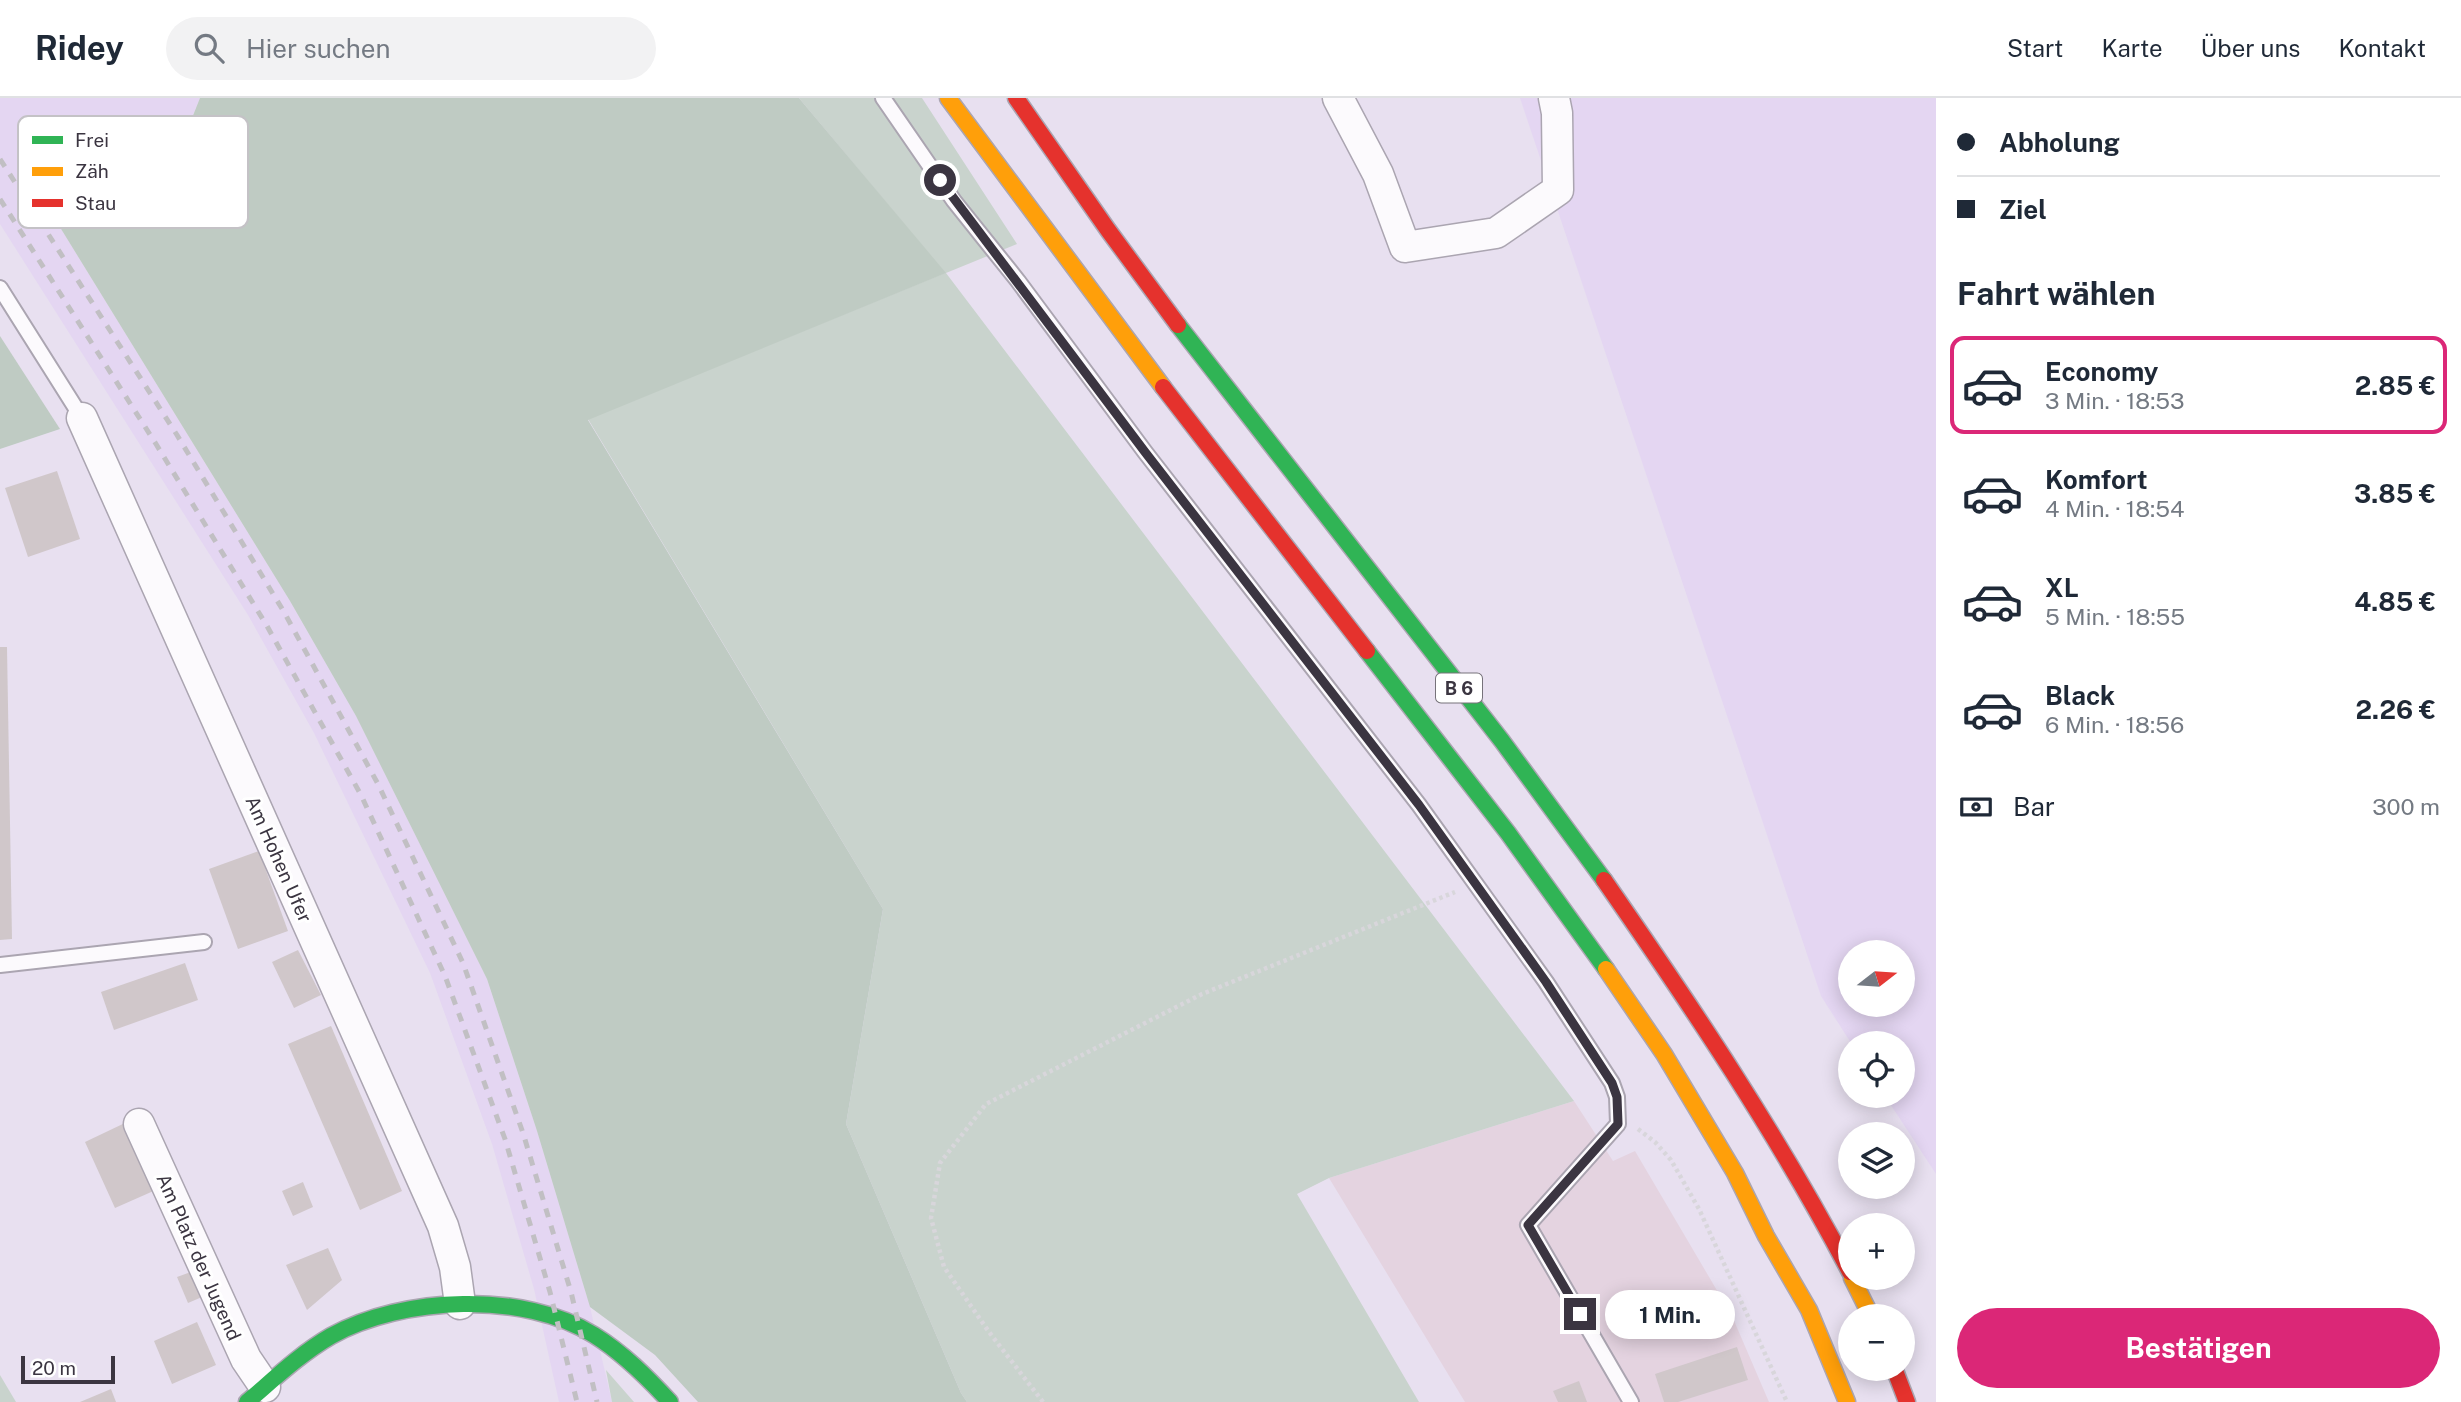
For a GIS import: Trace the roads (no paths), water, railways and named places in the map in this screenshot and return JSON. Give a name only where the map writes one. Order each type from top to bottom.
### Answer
[{"type":"main road","name":"B 6","points":[[948,98],[1160,384],[1491,811],[1591,947],[1664,1054],[1723,1152],[1766,1236],[1809,1310],[1847,1402]]},
{"type":"main road","name":"B 6","points":[[1016,98],[1181,330],[1504,744],[1623,906],[1672,975],[1752,1100],[1838,1251]]},
{"type":"main road","points":[[256,1394],[315,1347],[356,1325],[413,1310],[460,1304],[505,1304],[573,1322],[622,1354],[645,1373],[670,1402]]},
{"type":"main road","points":[[1899,1381],[1907,1402]]},
{"type":"street","points":[[1338,98],[1378,174],[1405,247],[1496,233],[1558,190],[1557,113],[1554,98]]},
{"type":"street","name":"Am Hohen Ufer","points":[[82,418],[443,1226],[455,1267],[460,1304]]},
{"type":"street","name":"Am Platz der Jugend","points":[[139,1124],[246,1359],[256,1394]]},
{"type":"lane","points":[[883,98],[954,201],[1419,805],[1546,982],[1612,1083],[1617,1097],[1618,1124],[1528,1225],[1631,1402]]},
{"type":"lane","points":[[0,288],[82,418]]},
{"type":"lane","points":[[0,965],[204,942]]},
{"type":"railway","points":[[0,159],[18,187]]},
{"type":"railway","points":[[0,199],[18,227]]},
{"type":"railway","points":[[18,228],[156,444],[267,626],[361,795],[445,976],[505,1139],[550,1292],[577,1402]]},
{"type":"railway","points":[[44,228],[177,435],[284,612],[378,784],[463,963],[523,1133],[571,1292],[597,1402]]}]
